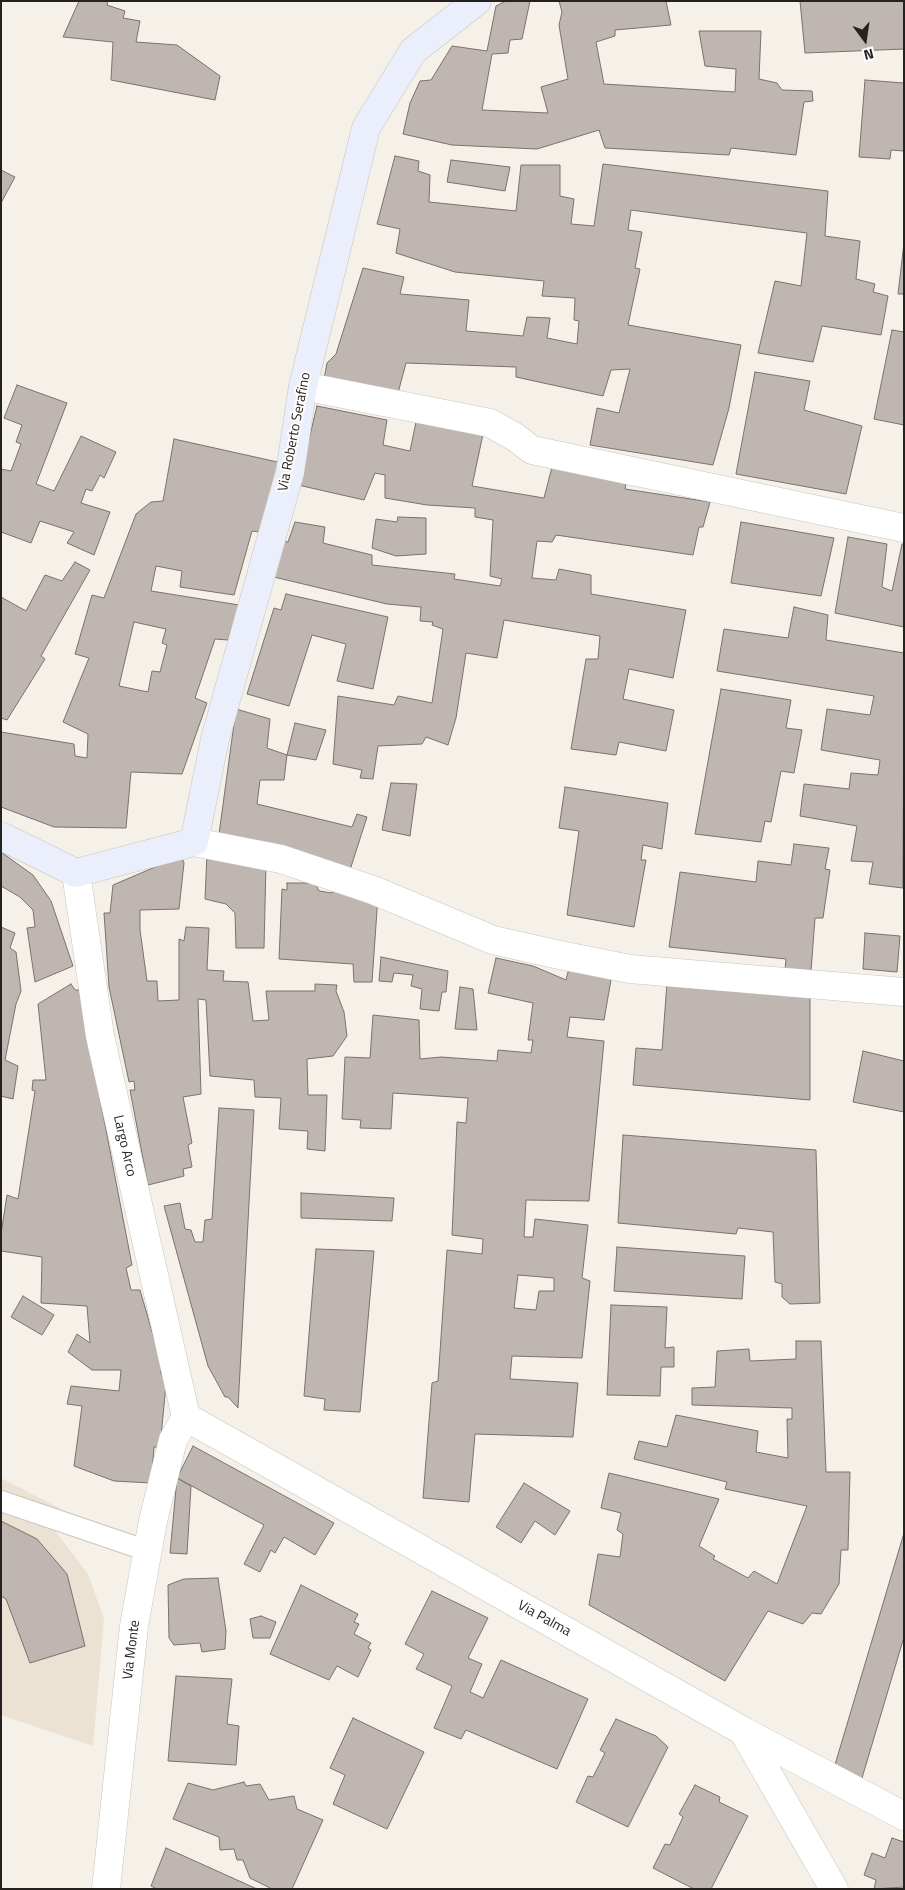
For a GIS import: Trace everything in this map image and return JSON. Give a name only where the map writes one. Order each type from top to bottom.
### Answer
[{"type":"main road","name":"Via Roberto Serafino","points":[[194,842],[214,739],[290,472],[303,386],[366,128],[413,51],[477,1]]},
{"type":"main road","points":[[1,836],[76,874],[194,842]]},
{"type":"street","points":[[303,386],[490,423],[515,437],[532,450],[904,528]]},
{"type":"street","points":[[194,842],[281,859],[373,890],[493,940],[554,954],[630,969],[904,992]]},
{"type":"street","name":"Largo Arco","points":[[76,874],[100,1036],[186,1416]]},
{"type":"street","name":"Via Monte","points":[[106,1889],[134,1626],[148,1551],[173,1440],[186,1416]]},
{"type":"street","name":"Via Palma","points":[[186,1416],[743,1731],[904,1816]]},
{"type":"street","points":[[743,1731],[834,1889]]},
{"type":"lane","points":[[1,1500],[148,1551]]},
{"type":"shaded area","points":[[1,1478],[61,1509],[56,1532],[88,1574],[104,1619],[93,1746],[1,1715]]},
{"type":"building","points":[[79,1],[108,1],[107,5],[125,11],[123,18],[140,21],[136,42],[177,45],[220,76],[215,100],[111,80],[113,42],[63,37]]},
{"type":"building","points":[[506,1],[530,1],[522,39],[510,40],[508,53],[492,54],[482,110],[548,113],[541,87],[568,79],[559,25],[562,12],[559,1],[666,1],[671,25],[615,30],[615,36],[596,42],[604,84],[735,92],[736,69],[705,66],[699,31],[761,31],[759,79],[777,83],[782,90],[812,91],[813,101],[804,102],[796,155],[731,148],[729,155],[605,148],[599,130],[537,149],[452,145],[403,134],[410,103],[420,81],[431,80],[452,46],[487,51],[496,6]]},
{"type":"building","points":[[800,1],[904,1],[904,49],[805,53]]},
{"type":"building","points":[[865,80],[904,83],[904,151],[891,150],[890,159],[859,157]]},
{"type":"building","points":[[395,156],[419,161],[418,171],[430,175],[429,202],[516,211],[521,165],[560,165],[560,196],[574,199],[571,224],[594,226],[603,164],[828,191],[825,236],[860,241],[856,279],[875,284],[873,292],[888,296],[881,335],[822,326],[813,362],[758,353],[775,281],[801,286],[807,233],[631,210],[628,230],[642,232],[635,268],[640,269],[628,325],[741,345],[729,408],[713,465],[590,445],[597,408],[619,413],[630,369],[611,370],[603,396],[516,377],[516,367],[406,363],[398,393],[324,379],[327,363],[336,354],[363,268],[404,277],[400,294],[469,300],[466,331],[523,336],[527,317],[550,318],[547,338],[577,344],[579,321],[574,320],[575,298],[542,296],[544,281],[455,272],[396,253],[400,229],[377,224]]},
{"type":"building","points":[[451,160],[510,167],[505,191],[447,182]]},
{"type":"building","points":[[1,170],[15,177],[1,203]]},
{"type":"building","points":[[904,243],[904,294],[898,294]]},
{"type":"building","points":[[892,330],[904,332],[904,425],[874,419]]},
{"type":"building","points":[[755,372],[810,381],[804,410],[862,426],[846,494],[736,474]]},
{"type":"building","points":[[17,385],[67,403],[36,484],[54,491],[81,436],[116,452],[104,478],[100,475],[92,491],[86,489],[81,503],[110,512],[94,555],[67,543],[74,532],[40,521],[31,543],[1,532],[1,469],[11,471],[21,444],[16,442],[22,425],[4,418]]},
{"type":"building","points":[[317,406],[387,420],[383,445],[410,451],[416,422],[483,434],[472,486],[544,498],[553,463],[627,476],[625,489],[710,502],[703,527],[699,527],[693,555],[556,535],[552,542],[537,541],[532,578],[556,580],[559,569],[591,575],[591,594],[686,610],[673,678],[629,669],[623,699],[674,710],[666,751],[619,742],[616,755],[571,749],[586,659],[598,659],[600,636],[504,620],[497,658],[466,653],[456,718],[448,745],[426,737],[422,744],[378,746],[373,779],[360,778],[362,770],[333,764],[338,696],[394,705],[398,696],[432,703],[443,629],[432,625],[433,622],[420,621],[421,607],[387,604],[274,577],[282,541],[288,542],[295,522],[325,527],[323,543],[372,555],[372,565],[455,574],[454,579],[500,586],[502,579],[490,576],[493,520],[475,517],[475,508],[427,505],[385,498],[385,475],[375,473],[364,500],[298,485]]},
{"type":"building","points":[[174,439],[282,463],[265,533],[252,531],[234,595],[180,587],[182,571],[156,566],[151,591],[239,605],[228,640],[215,639],[195,698],[207,703],[182,774],[131,772],[126,828],[54,827],[1,807],[1,732],[74,744],[75,756],[87,758],[88,734],[63,722],[89,658],[75,654],[92,595],[104,598],[136,514],[151,502],[163,501]],"holes":[[[134,622],[166,629],[162,643],[167,645],[160,672],[152,671],[148,692],[119,686]]]},
{"type":"building","points":[[398,517],[426,518],[426,554],[396,556],[372,548],[376,519],[397,522]]},
{"type":"building","points":[[741,522],[834,538],[821,596],[731,583]]},
{"type":"building","points":[[848,537],[887,544],[882,587],[892,591],[902,544],[904,544],[904,627],[835,613]]},
{"type":"building","points":[[75,562],[90,570],[41,656],[45,659],[7,720],[1,718],[1,597],[26,611],[45,575],[62,581]]},
{"type":"building","points":[[286,594],[388,617],[373,689],[337,681],[346,644],[312,635],[289,706],[247,694],[274,608],[281,610]]},
{"type":"building","points":[[794,607],[828,615],[826,640],[904,653],[903,888],[869,884],[873,862],[851,861],[857,826],[800,816],[804,784],[849,789],[851,773],[878,775],[880,760],[821,750],[827,709],[870,715],[874,696],[717,671],[724,629],[788,638]]},
{"type":"building","points":[[721,689],[791,700],[786,728],[802,730],[794,773],[781,771],[771,822],[765,821],[761,842],[695,834]]},
{"type":"building","points":[[236,709],[270,719],[267,748],[287,755],[284,780],[260,780],[257,804],[352,827],[357,814],[367,817],[349,873],[219,834]]},
{"type":"building","points":[[295,723],[326,730],[316,760],[287,755]]},
{"type":"building","points":[[391,783],[417,784],[410,836],[382,830]]},
{"type":"building","points":[[565,787],[668,803],[662,849],[643,845],[641,860],[646,860],[634,927],[567,915],[579,831],[559,828]]},
{"type":"building","points":[[794,844],[829,848],[825,869],[830,870],[823,918],[815,918],[811,971],[785,970],[786,959],[669,947],[680,872],[756,882],[758,861],[791,865]]},
{"type":"building","points":[[1,852],[33,875],[51,901],[73,966],[35,982],[27,928],[35,927],[33,910],[20,897],[1,886]]},
{"type":"building","points":[[207,853],[266,863],[264,948],[236,948],[235,913],[226,904],[205,899]]},
{"type":"building","points":[[181,856],[184,863],[179,909],[140,910],[140,930],[147,981],[157,981],[158,1001],[179,1000],[179,939],[184,941],[186,927],[209,928],[207,970],[224,971],[223,981],[248,982],[253,1021],[269,1020],[266,991],[315,991],[315,984],[337,985],[336,991],[344,1012],[347,1036],[333,1056],[307,1059],[308,1095],[327,1095],[325,1151],[307,1149],[308,1131],[279,1129],[281,1098],[255,1097],[254,1080],[210,1076],[206,1000],[198,999],[201,1094],[183,1097],[192,1143],[188,1145],[192,1167],[183,1169],[184,1176],[148,1185],[130,1090],[135,1090],[134,1081],[129,1082],[109,987],[104,913],[110,913],[113,885]]},
{"type":"building","points":[[287,883],[315,883],[319,891],[332,893],[336,886],[378,896],[372,982],[354,982],[353,964],[279,959],[282,889],[287,890]]},
{"type":"building","points":[[1,927],[15,933],[10,948],[16,952],[21,991],[16,1004],[5,1060],[18,1066],[13,1099],[1,1096]]},
{"type":"building","points":[[865,933],[900,936],[897,972],[863,969]]},
{"type":"building","points":[[381,957],[448,971],[446,992],[442,992],[439,1011],[420,1009],[422,989],[411,986],[413,975],[394,973],[392,982],[379,981]]},
{"type":"building","points":[[496,958],[533,966],[566,980],[569,968],[612,974],[604,1020],[570,1017],[567,1037],[604,1041],[589,1201],[526,1200],[524,1237],[533,1237],[535,1219],[588,1225],[582,1278],[590,1281],[582,1358],[512,1356],[510,1379],[578,1383],[573,1437],[475,1434],[469,1502],[423,1498],[432,1383],[438,1381],[447,1250],[482,1254],[483,1239],[452,1235],[457,1122],[466,1123],[468,1098],[393,1093],[391,1129],[360,1128],[361,1120],[342,1119],[345,1057],[370,1058],[373,1015],[419,1020],[420,1059],[441,1057],[497,1061],[498,1050],[531,1053],[533,1040],[528,1040],[533,1003],[488,993]],"holes":[[[518,1275],[554,1278],[554,1291],[539,1291],[536,1310],[514,1308]]]},
{"type":"building","points":[[667,983],[810,993],[810,1100],[633,1085],[636,1048],[662,1050]]},
{"type":"building","points":[[71,984],[75,990],[79,990],[132,1265],[126,1268],[131,1290],[140,1290],[161,1363],[161,1374],[167,1374],[160,1447],[154,1447],[151,1483],[114,1481],[74,1466],[82,1406],[67,1404],[71,1386],[119,1391],[121,1370],[92,1370],[68,1352],[77,1334],[90,1343],[87,1306],[41,1303],[42,1257],[1,1251],[1,1234],[7,1195],[18,1199],[35,1091],[32,1090],[33,1080],[46,1080],[38,1004]]},
{"type":"building","points":[[460,987],[473,989],[477,1030],[455,1029]]},
{"type":"building","points":[[863,1051],[904,1061],[904,1112],[853,1102]]},
{"type":"building","points":[[219,1108],[254,1110],[238,1408],[228,1397],[225,1397],[208,1366],[164,1206],[180,1203],[185,1229],[191,1230],[195,1242],[203,1242],[205,1220],[212,1219]]},
{"type":"building","points":[[623,1135],[816,1150],[820,1303],[790,1304],[782,1297],[782,1284],[775,1282],[773,1232],[738,1228],[736,1234],[618,1223]]},
{"type":"building","points":[[301,1193],[394,1198],[392,1221],[301,1218]]},
{"type":"building","points":[[617,1247],[745,1256],[742,1299],[614,1291]]},
{"type":"building","points":[[316,1249],[374,1251],[360,1412],[324,1410],[325,1399],[304,1396]]},
{"type":"building","points":[[23,1296],[54,1315],[42,1335],[11,1317]]},
{"type":"building","points":[[611,1305],[667,1307],[665,1348],[674,1347],[674,1367],[661,1367],[660,1396],[607,1395]]},
{"type":"building","points":[[796,1341],[821,1341],[826,1472],[850,1472],[848,1550],[841,1550],[839,1584],[821,1614],[812,1613],[803,1624],[768,1611],[725,1681],[589,1605],[598,1554],[620,1557],[623,1534],[617,1530],[621,1513],[601,1508],[609,1473],[719,1499],[699,1546],[715,1556],[713,1559],[748,1578],[754,1571],[777,1584],[807,1506],[725,1489],[727,1482],[634,1459],[639,1441],[667,1447],[676,1415],[758,1431],[756,1452],[788,1458],[787,1419],[792,1419],[792,1408],[692,1405],[692,1388],[715,1387],[717,1351],[749,1349],[750,1361],[796,1359]]},
{"type":"building","points":[[193,1446],[334,1523],[315,1555],[284,1537],[275,1553],[271,1550],[260,1572],[244,1564],[264,1525],[177,1478]]},
{"type":"building","points":[[177,1478],[191,1486],[187,1554],[170,1553]]},
{"type":"building","points":[[524,1483],[570,1511],[555,1535],[535,1521],[521,1543],[496,1527]]},
{"type":"building","points":[[1,1521],[37,1539],[67,1574],[85,1646],[30,1663],[6,1599],[1,1596]]},
{"type":"building","points":[[904,1533],[904,1637],[862,1778],[834,1768]]},
{"type":"building","points":[[218,1578],[226,1631],[225,1649],[202,1652],[200,1643],[174,1645],[169,1638],[168,1585],[184,1579]]},
{"type":"building","points":[[301,1585],[358,1614],[354,1622],[359,1624],[354,1634],[371,1643],[368,1648],[371,1650],[358,1677],[337,1666],[329,1680],[270,1654]]},
{"type":"building","points":[[432,1591],[488,1618],[468,1658],[482,1664],[470,1692],[483,1698],[501,1660],[588,1699],[557,1769],[466,1730],[461,1739],[434,1728],[452,1686],[416,1669],[424,1654],[405,1644]]},
{"type":"building","points":[[261,1616],[276,1622],[270,1638],[253,1638],[250,1619]]},
{"type":"building","points":[[176,1676],[232,1679],[227,1724],[239,1726],[236,1765],[168,1761]]},
{"type":"building","points":[[353,1718],[424,1752],[387,1829],[333,1804],[345,1775],[330,1768]]},
{"type":"building","points":[[616,1719],[656,1736],[668,1747],[628,1827],[576,1802],[588,1776],[593,1777],[605,1753],[600,1750]]},
{"type":"building","points":[[244,1782],[246,1786],[260,1784],[269,1800],[294,1796],[297,1809],[323,1820],[292,1889],[272,1889],[250,1878],[243,1860],[237,1860],[234,1849],[220,1850],[219,1837],[173,1819],[188,1783],[213,1790]]},
{"type":"building","points":[[695,1785],[720,1797],[719,1802],[748,1816],[711,1889],[694,1889],[653,1868],[665,1844],[670,1845],[683,1817],[679,1814]]},
{"type":"building","points":[[892,1838],[904,1842],[904,1887],[874,1889],[876,1880],[864,1875],[872,1853],[885,1858]]},
{"type":"building","points":[[166,1848],[257,1889],[157,1889],[151,1886]]}]
